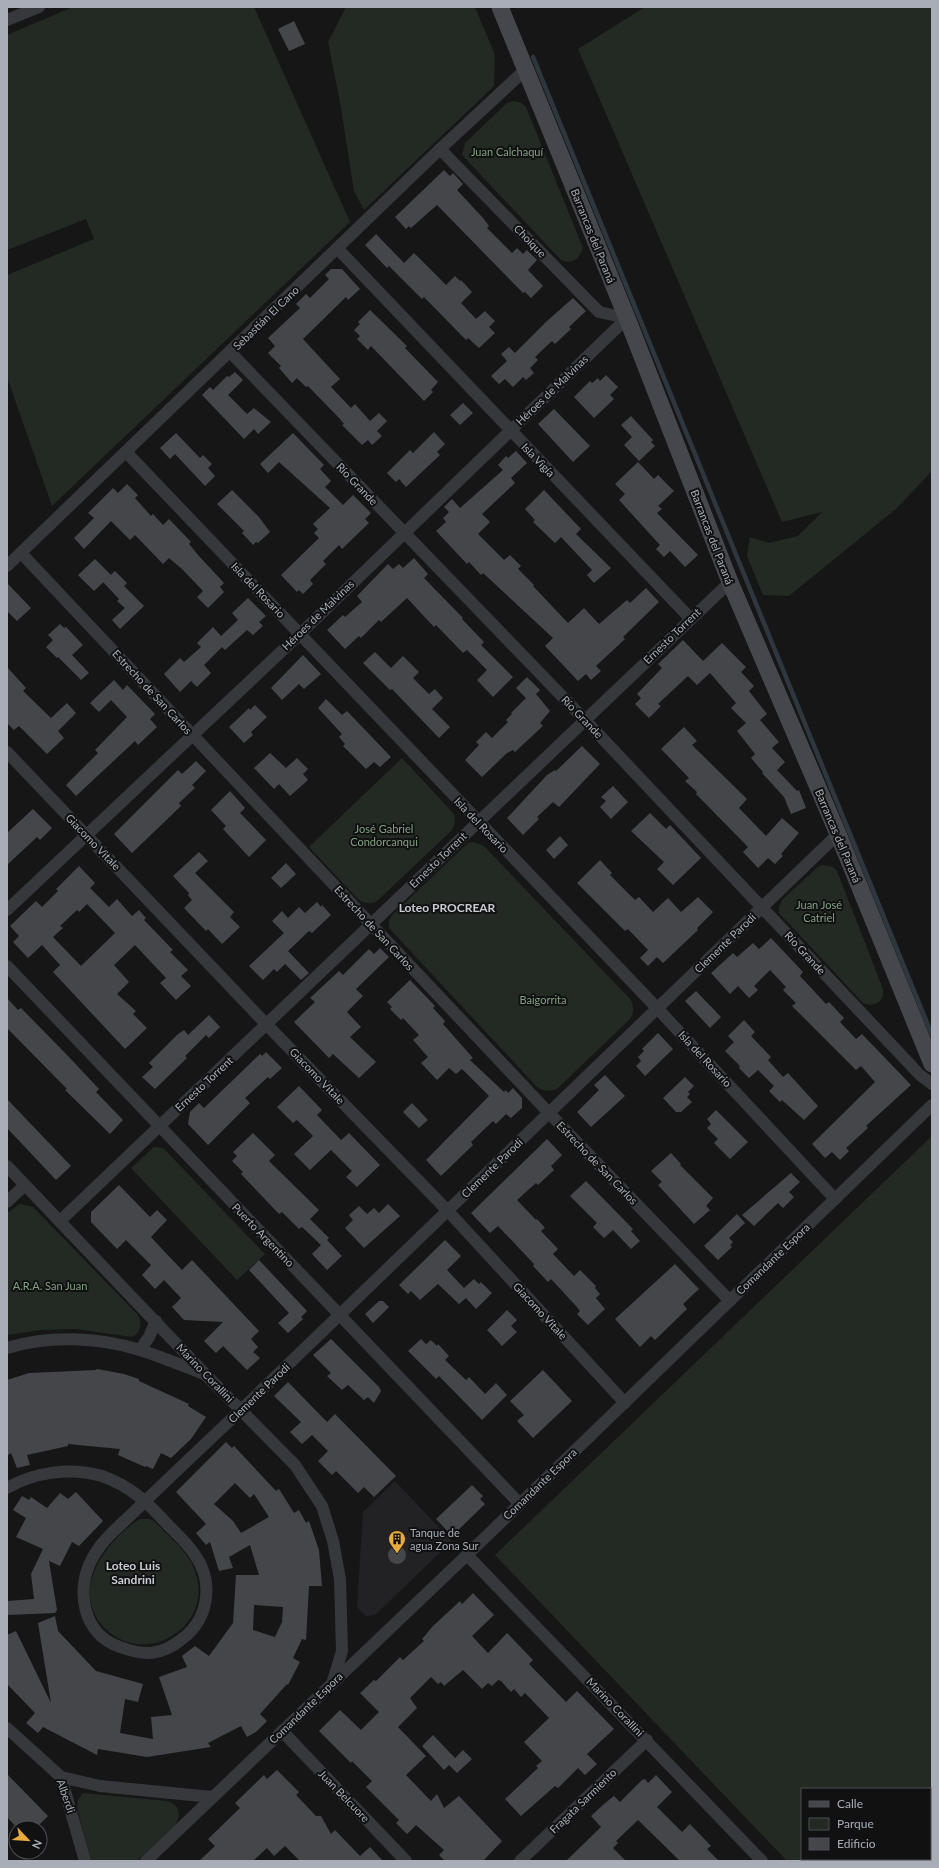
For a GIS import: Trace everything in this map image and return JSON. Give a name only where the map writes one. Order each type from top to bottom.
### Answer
[{"type":"street","points":[[7,20],[39,7]]},
{"type":"street","name":"Barrancas del Paraná","points":[[500,7],[627,318],[730,582],[838,834],[932,1064]]},
{"type":"street","name":"Sebastián El Cano","points":[[7,566],[440,149],[525,70]]},
{"type":"street","name":"Choique","points":[[440,149],[599,312],[627,318]]},
{"type":"street","name":"Isla Vigía","points":[[337,248],[690,618]]},
{"type":"street","name":"Héroes de Malvinas","points":[[7,910],[192,734],[300,634],[627,318]]},
{"type":"street","name":"Río Grande","points":[[230,352],[585,720],[915,1069],[932,1084]]},
{"type":"street","name":"Isla del Rosario","points":[[126,452],[657,1008],[835,1199]]},
{"type":"street","name":"Estrecho de San Carlos","points":[[20,553],[549,1113],[730,1301]]},
{"type":"street","name":"Ernesto Torrent","points":[[60,1221],[372,925],[690,618],[730,582]]},
{"type":"street","name":"Giacomo Vitale","points":[[7,752],[267,1025],[447,1210],[625,1403]]},
{"type":"street","name":"Clemente Parodi","points":[[7,1488],[20,1481],[44,1473],[71,1471],[102,1476],[129,1488],[146,1500],[195,1555],[202,1567],[207,1584],[207,1599],[196,1626],[176,1644],[151,1654],[134,1652],[115,1646],[100,1635],[90,1623],[84,1608],[83,1592],[85,1576],[91,1559],[98,1548],[146,1500],[838,834]]},
{"type":"street","name":"Puerto Argentino","points":[[7,966],[519,1503]]},
{"type":"street","name":"Comandante Espora","points":[[146,1861],[625,1403],[932,1105]]},
{"type":"street","name":"Marino Corallini","points":[[7,1166],[207,1376],[295,1465],[322,1506],[332,1541],[341,1586],[342,1651],[333,1682]]},
{"type":"street","points":[[7,1202],[25,1185]]},
{"type":"street","points":[[140,1350],[156,1321]]},
{"type":"street","points":[[7,1348],[23,1343],[62,1340],[104,1342],[140,1350],[207,1376]]},
{"type":"street","name":"Marino Corallini","points":[[466,1555],[647,1740],[762,1861]]},
{"type":"street","name":"Alberdi","points":[[7,1728],[61,1777],[85,1861]]},
{"type":"street","name":"Juan Belcuore","points":[[282,1731],[406,1861]]},
{"type":"street","name":"Fragata Sarmiento","points":[[520,1861],[647,1740]]},
{"type":"street","points":[[61,1777],[100,1786],[212,1797]]},
{"type":"shaded area","points":[[395,1481],[452,1541],[375,1615],[366,1616],[357,1607],[363,1512]]},
{"type":"green space","points":[[73,7],[254,7],[350,222],[52,506],[7,377],[7,275],[94,239],[86,219],[7,250],[7,35]]},
{"type":"green space","points":[[346,7],[475,7],[495,55],[494,86],[364,210],[354,191],[340,102],[328,42]]},
{"type":"green space","points":[[645,7],[932,7],[932,471],[897,508],[789,596],[763,595],[747,556],[750,537],[769,543],[798,536],[822,512],[782,522],[578,49]]},
{"type":"green space","name":"Juan Calchaquí","points":[[514,101],[521,103],[526,107],[583,248],[579,256],[574,260],[568,262],[560,259],[462,155],[465,143],[507,103]]},
{"type":"green space","name":"José Gabriel Condorcanqui","points":[[402,758],[454,814],[455,823],[451,831],[376,902],[366,903],[359,900],[309,847]]},
{"type":"green space","name":"Baigorrita","points":[[473,842],[484,846],[631,1000],[632,1003],[633,1012],[630,1019],[557,1089],[551,1091],[537,1087],[389,928],[389,921],[392,915],[468,843]]},
{"type":"green space","name":"Juan José Catriel","points":[[822,865],[833,867],[837,871],[883,989],[881,1000],[875,1004],[871,1005],[863,1003],[779,913],[779,907],[782,900]]},
{"type":"green space","points":[[932,1136],[931,1803],[931,1788],[801,1788],[801,1860],[870,1860],[787,1861],[495,1555]]},
{"type":"green space","points":[[154,1147],[163,1148],[265,1254],[237,1280],[131,1168]]},
{"type":"green space","name":"A.R.A. San Juan","points":[[20,1204],[33,1207],[137,1314],[140,1321],[140,1327],[135,1335],[132,1337],[76,1329],[42,1330],[7,1335],[7,1213]]},
{"type":"green space","points":[[140,1519],[149,1519],[154,1521],[180,1547],[192,1564],[199,1587],[196,1607],[186,1624],[172,1636],[153,1643],[134,1644],[115,1636],[98,1620],[92,1607],[90,1587],[94,1573],[103,1555],[124,1531]]},
{"type":"green space","points":[[83,1793],[167,1801],[171,1802],[177,1807],[179,1814],[175,1825],[137,1861],[91,1861],[77,1808],[78,1800]]},
{"type":"building","points":[[294,21],[305,44],[289,51],[278,29]]},
{"type":"building","points":[[444,170],[450,176],[453,173],[463,184],[457,190],[483,218],[489,226],[487,228],[512,253],[517,248],[523,254],[527,250],[537,260],[528,270],[543,286],[531,298],[525,292],[523,293],[437,205],[411,228],[409,226],[406,229],[395,217]]},
{"type":"building","points":[[376,234],[404,263],[414,253],[446,285],[455,276],[460,281],[461,280],[472,292],[461,303],[476,319],[485,311],[495,321],[489,327],[495,333],[479,348],[468,338],[466,340],[424,297],[422,299],[389,266],[387,268],[365,245]]},
{"type":"building","points":[[331,269],[342,269],[360,289],[348,300],[346,297],[303,339],[340,379],[331,387],[351,408],[355,404],[370,421],[379,413],[387,421],[377,431],[382,436],[372,445],[368,440],[362,445],[342,425],[344,424],[340,419],[308,386],[306,387],[297,378],[292,383],[279,368],[281,366],[268,353],[275,346],[268,338],[300,308],[296,304],[306,294],[310,298],[329,279],[325,275]]},
{"type":"building","points":[[573,298],[586,311],[569,327],[571,329],[555,344],[552,341],[535,357],[538,360],[530,368],[534,373],[526,380],[523,377],[513,387],[505,379],[499,384],[491,376],[507,361],[501,354],[509,347],[515,353],[547,321]]},
{"type":"building","points":[[370,310],[407,346],[405,348],[438,382],[431,390],[433,392],[424,401],[371,346],[368,350],[357,339],[360,336],[354,330],[360,324],[358,322]]},
{"type":"building","points":[[235,372],[243,380],[228,395],[247,414],[254,408],[271,422],[258,434],[254,429],[244,439],[202,395],[210,387],[213,390],[227,376],[229,377]]},
{"type":"building","points":[[606,375],[618,387],[610,395],[614,399],[594,418],[574,397],[590,381],[592,383],[598,378],[600,381]]},
{"type":"building","points":[[463,403],[473,413],[460,425],[450,415]]},
{"type":"building","points":[[554,409],[590,446],[573,462],[538,424]]},
{"type":"building","points":[[631,416],[653,440],[651,442],[655,446],[639,461],[624,445],[632,437],[621,425]]},
{"type":"building","points":[[434,432],[445,444],[437,452],[440,455],[406,487],[399,479],[396,482],[387,473],[410,450],[413,453]]},
{"type":"building","points":[[176,433],[200,458],[203,455],[212,464],[208,468],[215,476],[205,486],[175,454],[170,459],[160,448]]},
{"type":"building","points":[[293,433],[324,465],[320,469],[331,481],[325,487],[343,505],[353,495],[371,513],[365,519],[369,523],[342,549],[339,545],[323,561],[326,564],[310,580],[313,584],[303,594],[299,590],[297,592],[281,575],[319,538],[314,533],[318,529],[313,524],[330,508],[279,462],[268,473],[260,464]]},
{"type":"building","points":[[516,451],[527,463],[511,478],[515,483],[482,514],[490,522],[478,534],[504,560],[510,555],[521,566],[518,569],[568,623],[584,608],[599,624],[627,600],[630,603],[646,588],[659,602],[623,637],[625,639],[596,666],[601,671],[591,680],[586,674],[578,681],[545,646],[553,638],[483,573],[481,575],[469,562],[467,564],[436,531],[446,522],[443,518],[449,512],[444,507],[452,499],[460,508],[503,470],[498,465],[506,456],[508,458]]},
{"type":"building","points":[[638,462],[654,479],[658,475],[674,491],[658,506],[662,509],[657,513],[698,555],[685,567],[670,551],[664,557],[656,549],[660,545],[619,500],[625,494],[615,484]]},
{"type":"building","points":[[127,484],[138,495],[135,498],[151,516],[153,514],[163,525],[169,519],[191,542],[189,544],[224,583],[220,587],[224,592],[208,608],[197,597],[203,591],[182,569],[169,558],[163,564],[135,535],[130,540],[111,521],[84,549],[74,538],[94,518],[88,513],[113,488],[118,493]]},
{"type":"building","points":[[232,490],[259,517],[270,532],[258,543],[256,542],[253,545],[242,533],[244,531],[217,504]]},
{"type":"building","points":[[544,490],[581,529],[576,534],[611,568],[594,583],[587,575],[592,570],[561,537],[555,543],[533,522],[535,520],[525,509]]},
{"type":"building","points":[[414,558],[428,574],[424,578],[484,642],[481,645],[513,677],[493,697],[477,680],[487,670],[467,650],[463,653],[436,625],[434,627],[407,598],[381,622],[379,620],[361,638],[359,636],[345,649],[327,630],[343,615],[345,617],[362,602],[357,596],[388,564],[393,569],[399,564],[403,568]]},
{"type":"building","points":[[95,559],[111,575],[94,591],[78,575]]},
{"type":"building","points":[[115,571],[127,583],[124,586],[144,606],[120,629],[112,620],[125,608],[117,601],[119,599],[103,582]]},
{"type":"building","points":[[7,583],[31,608],[17,621],[7,611]]},
{"type":"building","points":[[248,598],[266,616],[259,622],[263,626],[253,635],[247,630],[225,650],[222,647],[204,665],[211,673],[197,687],[191,681],[180,692],[164,674],[180,658],[184,662],[201,647],[197,643],[213,627],[221,636],[238,620],[232,613]]},
{"type":"building","points":[[60,624],[64,628],[66,627],[83,645],[72,655],[89,673],[81,680],[46,647],[53,640],[48,635]]},
{"type":"building","points":[[683,640],[703,661],[722,643],[746,667],[741,672],[754,686],[749,691],[767,714],[760,720],[779,742],[772,748],[785,762],[777,770],[797,791],[799,790],[806,808],[791,814],[784,797],[762,773],[763,772],[751,758],[755,754],[737,731],[746,723],[731,708],[736,703],[710,673],[697,685],[688,676],[658,704],[661,706],[649,718],[635,704],[641,698],[637,694],[662,668],[658,664]]},
{"type":"building","points":[[375,652],[391,668],[403,656],[419,672],[413,678],[429,694],[435,689],[443,698],[432,709],[450,727],[439,738],[392,689],[390,690],[363,663]]},
{"type":"building","points":[[303,655],[321,674],[304,689],[299,684],[282,700],[271,688]]},
{"type":"building","points":[[7,667],[26,688],[23,691],[51,718],[67,703],[76,713],[58,731],[64,738],[47,754],[19,726],[14,730],[7,723]]},
{"type":"building","points":[[527,677],[540,690],[536,694],[550,711],[540,723],[543,726],[515,752],[513,750],[507,753],[482,777],[465,760],[479,745],[476,742],[486,732],[492,738],[508,722],[506,720],[512,714],[511,713],[526,698],[516,688]]},
{"type":"building","points":[[114,680],[123,690],[127,685],[155,714],[150,719],[157,727],[138,745],[135,741],[76,796],[66,785],[98,753],[95,750],[127,717],[111,700],[99,712],[90,703]]},
{"type":"building","points":[[326,699],[342,715],[347,711],[391,757],[380,767],[374,762],[366,769],[343,746],[345,744],[339,737],[342,734],[318,708]]},
{"type":"building","points":[[255,705],[267,717],[251,732],[253,735],[244,743],[229,727],[249,708],[250,710]]},
{"type":"building","points":[[684,727],[697,741],[692,745],[747,799],[739,808],[766,836],[782,818],[799,833],[781,854],[783,856],[775,864],[768,858],[758,868],[743,852],[748,847],[696,794],[697,792],[685,781],[689,778],[661,749]]},
{"type":"building","points":[[582,746],[600,764],[559,807],[553,802],[537,817],[539,819],[523,835],[507,818],[547,775],[555,770],[556,771]]},
{"type":"building","points":[[270,753],[286,768],[297,758],[308,769],[303,774],[308,780],[290,796],[279,784],[274,789],[254,768]]},
{"type":"building","points":[[196,761],[206,771],[192,785],[195,788],[179,803],[181,806],[132,853],[114,834],[178,770],[182,774]]},
{"type":"building","points":[[613,786],[628,802],[611,819],[600,807],[606,801],[601,797]]},
{"type":"building","points":[[230,791],[245,808],[240,813],[266,840],[249,857],[223,829],[226,826],[211,810]]},
{"type":"building","points":[[33,809],[52,828],[40,840],[37,837],[7,865],[7,833]]},
{"type":"building","points":[[650,813],[666,829],[670,825],[701,858],[673,885],[657,869],[664,862],[631,831]]},
{"type":"building","points":[[560,836],[568,845],[554,859],[546,850]]},
{"type":"building","points":[[199,852],[208,861],[195,873],[234,912],[230,917],[240,927],[222,944],[208,929],[206,931],[184,908],[192,900],[188,895],[189,893],[173,876]]},
{"type":"building","points":[[600,860],[612,873],[610,875],[635,900],[639,897],[653,912],[668,898],[681,912],[698,897],[713,912],[697,928],[698,930],[663,963],[657,957],[648,966],[640,958],[648,950],[628,929],[625,931],[577,883]]},
{"type":"building","points":[[286,863],[296,874],[281,888],[271,878]]},
{"type":"building","points":[[79,866],[95,883],[90,888],[109,907],[117,899],[132,916],[139,910],[146,918],[144,920],[173,950],[170,952],[188,970],[181,976],[191,986],[176,1000],[160,983],[166,978],[135,945],[114,965],[129,982],[117,994],[136,1011],[133,1014],[147,1028],[125,1049],[53,972],[60,965],[42,945],[28,958],[13,942],[19,936],[10,926],[36,901],[42,907],[58,891],[56,889]],"holes":[[[87,904],[115,933],[81,966],[53,937],[63,928],[60,926],[77,910],[79,912]]]},
{"type":"building","points":[[317,902],[321,907],[322,905],[331,915],[312,933],[309,931],[288,951],[309,973],[301,980],[285,964],[277,972],[274,969],[263,980],[249,966],[284,933],[272,921],[282,911],[288,918],[299,907],[305,913]]},
{"type":"building","points":[[771,938],[803,972],[800,976],[826,1004],[829,1002],[844,1018],[840,1022],[856,1039],[862,1034],[911,1085],[866,1126],[868,1128],[846,1148],[849,1151],[840,1160],[832,1152],[825,1158],[812,1144],[875,1082],[861,1066],[856,1070],[792,1006],[796,1003],[783,990],[786,987],[770,970],[754,986],[758,990],[749,998],[738,986],[730,994],[711,973],[733,953],[737,957],[753,943],[759,949]]},
{"type":"building","points":[[380,948],[389,957],[356,989],[363,996],[347,1012],[361,1027],[350,1037],[376,1062],[359,1078],[333,1054],[329,1058],[294,1022],[315,1002],[310,998],[339,971],[343,975],[369,949],[374,954]]},
{"type":"building","points":[[410,980],[435,1006],[433,1008],[445,1021],[443,1024],[473,1058],[470,1060],[504,1092],[506,1090],[508,1093],[513,1088],[522,1098],[522,1108],[511,1118],[506,1114],[496,1124],[493,1121],[471,1142],[473,1145],[441,1176],[426,1160],[489,1096],[462,1069],[456,1074],[449,1068],[437,1080],[421,1063],[428,1057],[413,1040],[419,1035],[403,1018],[401,1020],[390,1009],[392,1007],[387,1002]]},
{"type":"building","points":[[696,991],[721,1017],[710,1028],[685,1001]]},
{"type":"building","points":[[7,998],[18,1010],[21,1008],[68,1056],[99,1089],[96,1092],[123,1120],[110,1134],[65,1090],[67,1089],[7,1028]]},
{"type":"building","points":[[209,1015],[220,1027],[209,1038],[206,1035],[185,1056],[187,1058],[155,1089],[142,1077],[153,1067],[149,1063],[177,1035],[184,1030],[188,1035]]},
{"type":"building","points":[[744,1020],[755,1032],[751,1036],[771,1057],[768,1060],[783,1077],[788,1073],[818,1106],[804,1120],[782,1100],[780,1102],[769,1091],[774,1086],[758,1070],[749,1078],[739,1068],[740,1066],[725,1051],[734,1042],[728,1036]]},
{"type":"building","points":[[658,1033],[673,1049],[645,1076],[636,1066],[641,1061],[638,1057],[644,1051],[642,1049]]},
{"type":"building","points":[[266,1052],[282,1068],[270,1079],[268,1077],[245,1098],[250,1103],[208,1145],[188,1124],[190,1112],[199,1103],[204,1108],[260,1054],[262,1056]]},
{"type":"building","points":[[605,1075],[625,1096],[591,1127],[577,1112],[599,1090],[594,1085]]},
{"type":"building","points":[[685,1077],[694,1086],[688,1092],[690,1094],[687,1097],[692,1102],[681,1112],[676,1112],[663,1098]]},
{"type":"building","points":[[299,1086],[322,1110],[317,1115],[341,1140],[349,1133],[380,1165],[357,1187],[346,1177],[352,1171],[331,1150],[310,1170],[294,1154],[313,1136],[297,1120],[293,1123],[277,1107]]},
{"type":"building","points":[[7,1099],[71,1166],[56,1180],[7,1128]]},
{"type":"building","points":[[412,1103],[428,1120],[419,1128],[403,1112]]},
{"type":"building","points":[[716,1110],[748,1142],[730,1159],[714,1143],[718,1139],[707,1128],[711,1124],[707,1119]]},
{"type":"building","points":[[253,1133],[275,1155],[269,1161],[319,1210],[310,1219],[329,1238],[327,1240],[342,1256],[327,1270],[312,1254],[321,1245],[302,1227],[299,1229],[282,1212],[279,1214],[241,1174],[243,1172],[232,1161],[237,1156],[233,1152]]},
{"type":"building","points":[[547,1139],[562,1155],[551,1166],[554,1170],[538,1185],[536,1183],[517,1200],[545,1228],[541,1231],[558,1249],[553,1254],[574,1276],[580,1270],[596,1286],[595,1288],[600,1294],[596,1298],[605,1309],[588,1325],[577,1314],[580,1311],[576,1306],[551,1279],[548,1282],[533,1266],[534,1264],[498,1226],[490,1233],[471,1213]]},
{"type":"building","points":[[671,1153],[681,1164],[680,1165],[713,1198],[706,1206],[710,1210],[694,1224],[658,1185],[662,1182],[651,1171]]},
{"type":"building","points":[[791,1173],[800,1182],[789,1192],[794,1197],[783,1208],[778,1203],[754,1226],[742,1215]]},
{"type":"building","points":[[586,1181],[633,1229],[631,1231],[640,1241],[631,1249],[613,1230],[604,1238],[593,1227],[597,1223],[570,1196]]},
{"type":"building","points":[[119,1185],[150,1217],[157,1210],[167,1220],[151,1237],[182,1270],[192,1260],[259,1331],[251,1339],[258,1347],[253,1352],[260,1358],[247,1370],[223,1346],[216,1353],[204,1341],[223,1322],[184,1320],[172,1307],[181,1298],[164,1280],[155,1289],[142,1275],[151,1265],[126,1240],[117,1249],[91,1222],[91,1212]]},
{"type":"building","points":[[388,1204],[400,1216],[364,1248],[345,1228],[353,1220],[349,1215],[359,1206],[367,1214],[374,1208],[379,1213]]},
{"type":"building","points":[[737,1214],[745,1223],[729,1238],[733,1242],[730,1245],[732,1247],[718,1260],[704,1246]]},
{"type":"building","points":[[445,1240],[461,1256],[447,1270],[464,1288],[474,1279],[479,1284],[481,1282],[492,1293],[476,1309],[466,1298],[459,1304],[438,1284],[420,1300],[411,1291],[408,1294],[399,1285]]},
{"type":"building","points":[[259,1260],[307,1311],[301,1317],[303,1319],[288,1333],[278,1323],[289,1313],[249,1270]]},
{"type":"building","points":[[675,1264],[699,1289],[683,1304],[687,1309],[655,1340],[651,1336],[640,1347],[615,1319]]},
{"type":"building","points":[[379,1301],[383,1301],[389,1307],[373,1323],[365,1314]]},
{"type":"building","points":[[507,1310],[517,1320],[511,1326],[517,1332],[502,1346],[487,1330]]},
{"type":"building","points":[[331,1339],[379,1387],[381,1391],[374,1403],[368,1397],[364,1400],[348,1385],[342,1390],[327,1376],[331,1373],[313,1355]]},
{"type":"building","points":[[421,1339],[426,1344],[431,1340],[437,1346],[438,1344],[449,1356],[445,1360],[466,1380],[469,1377],[485,1394],[496,1383],[507,1395],[482,1420],[439,1376],[436,1379],[408,1351]]},
{"type":"building","points":[[97,1369],[124,1374],[139,1379],[139,1381],[189,1404],[188,1406],[206,1417],[191,1439],[171,1458],[161,1453],[153,1469],[118,1455],[120,1449],[68,1444],[68,1446],[27,1455],[30,1465],[17,1468],[11,1453],[7,1456],[7,1380],[29,1373]]},
{"type":"building","points":[[543,1370],[572,1401],[533,1438],[517,1421],[524,1415],[510,1401]]},
{"type":"building","points":[[288,1382],[327,1422],[335,1414],[396,1476],[374,1497],[364,1487],[358,1493],[336,1471],[332,1475],[318,1461],[328,1451],[312,1435],[302,1444],[290,1432],[301,1422],[274,1396]]},
{"type":"building","points":[[226,1442],[232,1448],[234,1446],[276,1491],[279,1489],[294,1513],[299,1510],[306,1523],[309,1521],[319,1550],[322,1586],[309,1586],[306,1640],[302,1639],[293,1658],[300,1662],[288,1685],[287,1684],[260,1714],[267,1721],[256,1732],[247,1737],[241,1726],[208,1743],[211,1747],[147,1757],[98,1749],[97,1755],[43,1727],[38,1733],[26,1723],[35,1713],[7,1684],[7,1635],[16,1631],[51,1703],[38,1623],[55,1616],[58,1631],[96,1671],[143,1684],[138,1702],[125,1699],[120,1733],[153,1739],[151,1717],[172,1715],[159,1677],[187,1667],[182,1656],[195,1646],[209,1656],[233,1623],[236,1575],[259,1575],[250,1545],[229,1557],[233,1568],[219,1571],[210,1542],[206,1545],[196,1533],[206,1524],[176,1492]],"holes":[[[235,1483],[250,1498],[254,1494],[269,1517],[241,1533],[233,1521],[214,1504]],[[254,1605],[283,1607],[282,1622],[275,1637],[253,1630]]]},
{"type":"building","points":[[472,1485],[483,1496],[480,1499],[485,1504],[452,1536],[436,1519]]},
{"type":"building","points":[[76,1492],[103,1521],[79,1546],[72,1542],[60,1566],[49,1561],[57,1610],[55,1613],[7,1615],[7,1601],[34,1599],[31,1574],[43,1549],[16,1537],[26,1518],[13,1510],[22,1496],[29,1500],[31,1497],[47,1508],[60,1493],[68,1499]]},
{"type":"building","name":"Tanque de agua Zona Sur","points":[[393,1546],[401,1546],[406,1551],[404,1562],[401,1564],[393,1564],[388,1559],[388,1551]]},
{"type":"building","points":[[473,1593],[494,1615],[472,1636],[488,1653],[507,1633],[533,1660],[529,1664],[566,1702],[577,1691],[614,1729],[587,1754],[597,1764],[585,1775],[578,1768],[558,1788],[555,1786],[521,1816],[505,1799],[538,1768],[536,1766],[542,1761],[524,1742],[549,1718],[525,1693],[521,1697],[514,1689],[511,1692],[501,1681],[498,1680],[492,1686],[488,1683],[482,1689],[463,1670],[444,1686],[441,1682],[438,1684],[431,1677],[410,1698],[417,1708],[398,1727],[426,1756],[406,1775],[431,1801],[437,1794],[444,1808],[459,1796],[502,1841],[483,1861],[445,1861],[439,1855],[444,1850],[416,1825],[407,1834],[396,1823],[399,1820],[366,1787],[372,1781],[352,1761],[351,1763],[319,1731],[340,1710],[361,1730],[379,1712],[360,1693],[374,1680],[376,1681],[400,1657],[403,1660],[424,1641],[422,1639],[433,1626],[460,1601],[462,1604]]},
{"type":"building","points":[[433,1735],[455,1758],[463,1750],[472,1759],[457,1773],[449,1765],[444,1770],[422,1746]]},
{"type":"building","points":[[277,1770],[299,1792],[296,1795],[316,1816],[321,1816],[331,1834],[335,1830],[360,1856],[370,1847],[383,1861],[300,1861],[285,1846],[274,1856],[267,1848],[253,1861],[199,1861],[215,1846],[208,1839],[240,1808],[235,1803],[264,1775],[267,1779]]},
{"type":"building","points":[[7,1774],[48,1816],[44,1820],[10,1820],[7,1817]]},
{"type":"building","points":[[656,1775],[672,1792],[657,1807],[682,1832],[690,1824],[711,1846],[707,1849],[719,1861],[680,1861],[638,1820],[616,1841],[618,1843],[613,1848],[626,1861],[566,1861],[601,1827],[591,1816],[614,1796],[620,1802],[642,1780],[645,1779],[648,1783]]},
{"type":"waterway","points":[[533,57],[932,1035]]},
{"type":"place","name":"Tanque de agua Zona Sur","points":[[397,1554]]},
{"type":"district","name":"Loteo PROCREAR","points":[[447,908]]},
{"type":"district","name":"Loteo Luis Sandrini","points":[[133,1573]]}]
